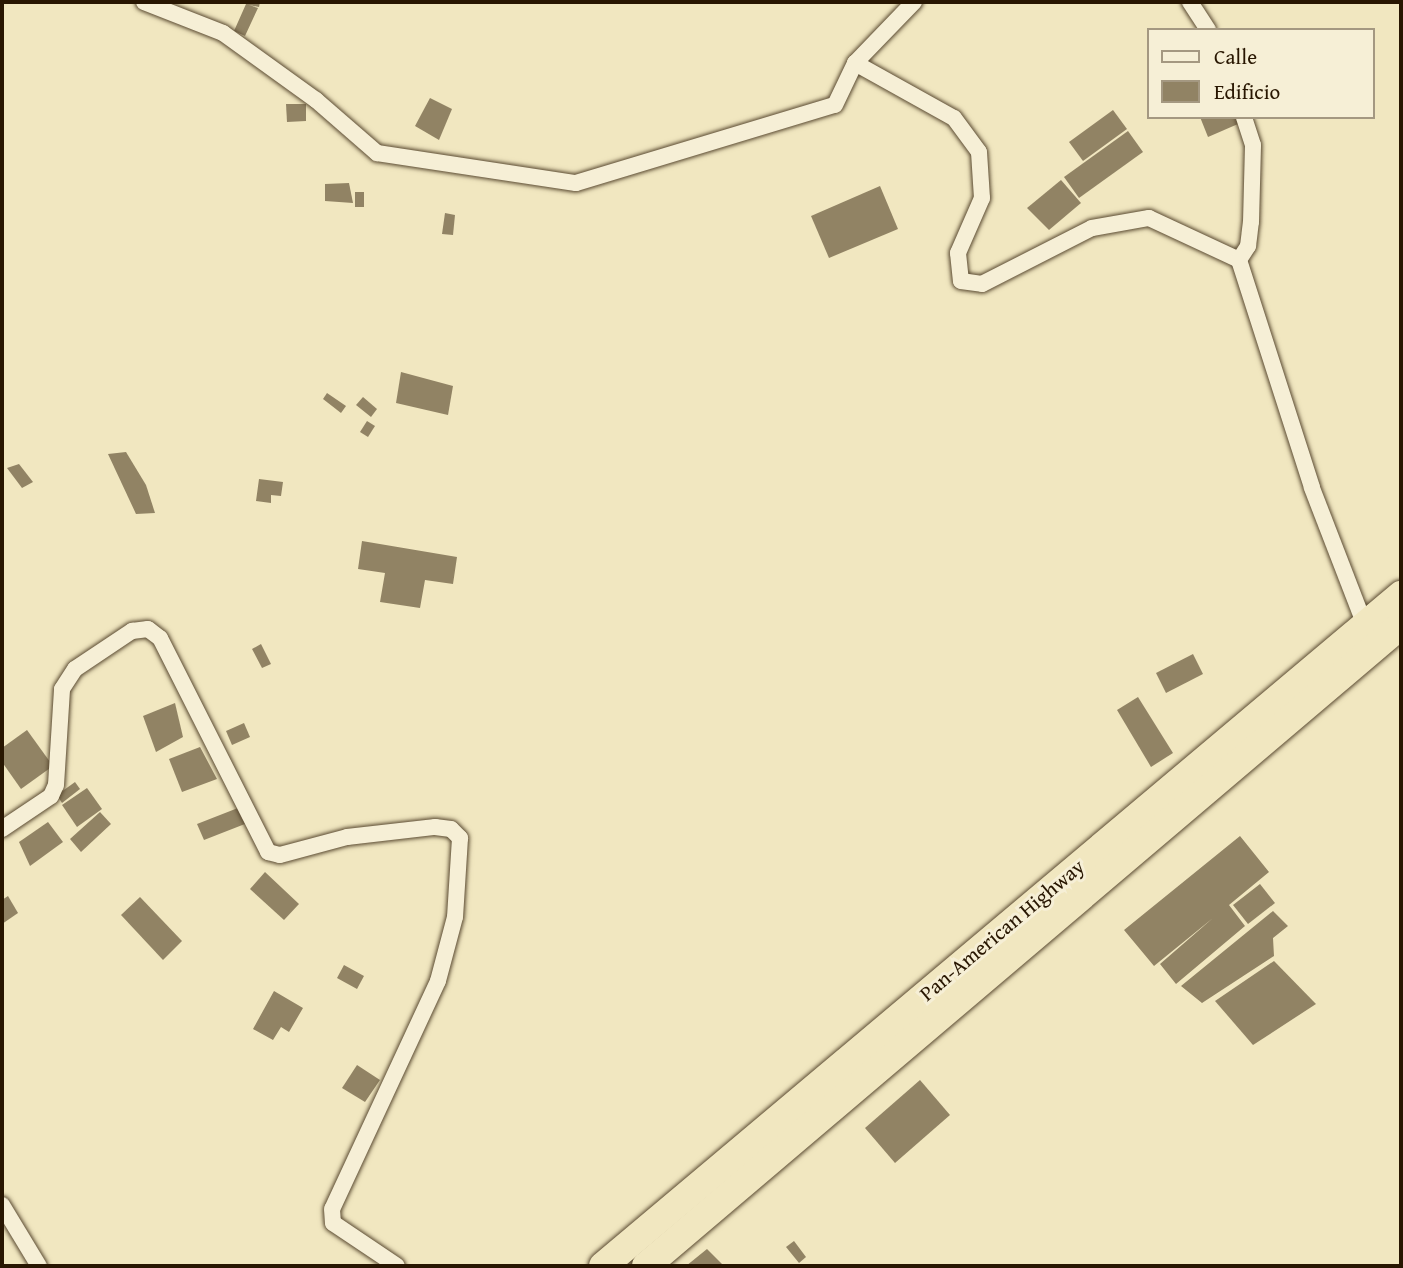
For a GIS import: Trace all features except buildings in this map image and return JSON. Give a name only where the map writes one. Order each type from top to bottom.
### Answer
[{"type":"highway","name":"Pan-American Highway","points":[[603,1266],[1401,595]]},
{"type":"highway","name":"Pan-American Highway","points":[[646,1266],[1401,625]]},
{"type":"street","points":[[144,2],[223,33],[316,100],[377,153],[576,183],[835,105],[855,63],[914,2]]},
{"type":"street","points":[[1190,2],[1208,28]]},
{"type":"street","points":[[855,63],[954,118],[979,152],[982,198],[958,253],[961,281],[982,284],[1092,228],[1149,218],[1239,260],[1312,488],[1365,625]]},
{"type":"street","points":[[1239,260],[1248,246],[1251,222],[1253,145],[1245,119]]},
{"type":"street","points":[[2,829],[51,796],[56,785],[62,689],[75,669],[132,631],[148,629],[160,638],[268,852],[279,855],[347,837],[435,827],[451,829],[460,838],[455,918],[438,981],[332,1209],[333,1223],[397,1266]]},
{"type":"street","points":[[2,1205],[39,1266]]}]
